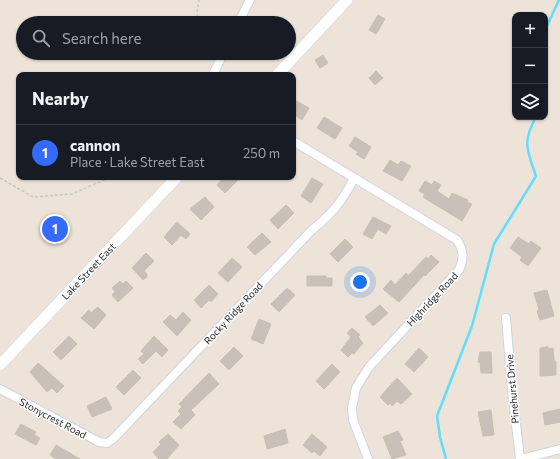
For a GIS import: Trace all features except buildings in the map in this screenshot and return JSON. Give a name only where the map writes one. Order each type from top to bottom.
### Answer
[{"type":"main road","points":[[296,55],[347,0]]},
{"type":"main road","points":[[280,72],[291,60]]},
{"type":"main road","name":"Lake Street East","points":[[0,366],[174,180]]},
{"type":"street","points":[[242,16],[250,0]]},
{"type":"street","points":[[214,72],[220,60]]},
{"type":"street","name":"Highridge Road","points":[[296,143],[457,240],[462,249],[463,262],[459,270],[369,367],[356,388],[353,398],[353,420],[368,459]]},
{"type":"street","name":"Rocky Ridge Road","points":[[107,443],[113,440],[310,232],[328,216],[345,197],[354,178]]},
{"type":"street","name":"Pinehurst Drive","points":[[506,318],[512,390],[521,459]]},
{"type":"street","name":"Stonycrest Road","points":[[0,389],[99,442],[107,443]]},
{"type":"street","points":[[521,459],[560,449]]},
{"type":"path","points":[[197,16],[199,0]]},
{"type":"path","points":[[0,178],[33,197],[72,194],[104,180]]},
{"type":"waterway","points":[[548,24],[559,0]]},
{"type":"waterway","points":[[446,459],[440,437],[437,416],[472,326],[494,244],[536,176],[527,146],[529,133],[535,120]]},
{"type":"place","name":"cannon","points":[[55,229]]}]
